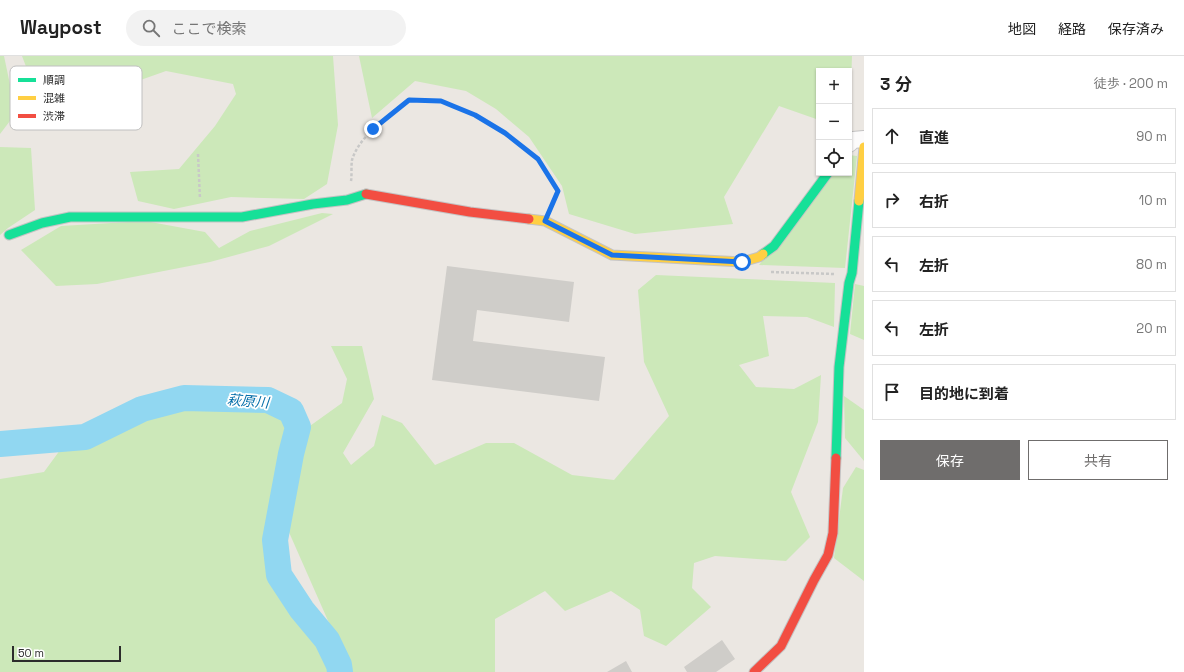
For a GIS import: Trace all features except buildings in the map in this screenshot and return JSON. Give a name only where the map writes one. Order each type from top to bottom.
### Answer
[{"type":"street","points":[[852,140],[864,139]]},
{"type":"street","points":[[754,672],[781,646],[828,555],[833,533],[839,367],[849,282],[858,275],[864,147]]},
{"type":"street","points":[[8,235],[42,223],[70,217],[242,217],[313,204],[347,200],[366,194],[470,212],[545,221],[612,255],[742,262],[759,257],[774,246],[826,176]]},
{"type":"path","points":[[347,200],[351,184],[352,160],[359,146],[373,129],[409,100],[441,101],[475,115],[505,133],[538,159],[558,191],[545,221]]},
{"type":"path","points":[[198,154],[201,217]]},
{"type":"path","points":[[768,272],[858,275]]},
{"type":"green space","points":[[0,56],[4,56],[10,84],[10,121],[0,134]]},
{"type":"green space","points":[[22,56],[333,56],[338,125],[327,184],[304,199],[231,197],[174,209],[138,201],[130,172],[179,169],[215,126],[236,94],[233,84],[166,71],[142,80],[142,66],[26,66]]},
{"type":"green space","points":[[359,56],[852,56],[852,68],[816,68],[816,119],[779,106],[724,197],[733,224],[635,234],[569,214],[562,186],[529,137],[496,109],[466,91],[415,81],[372,118]]},
{"type":"green space","points":[[0,147],[31,148],[35,210],[0,235]]},
{"type":"green space","points":[[852,155],[857,156],[845,268],[759,265],[833,176],[852,176]]},
{"type":"green space","points":[[322,213],[333,214],[269,246],[210,262],[97,284],[56,286],[21,250],[61,226],[145,221],[205,232],[219,248],[250,231]]},
{"type":"green space","points":[[656,275],[835,283],[834,327],[807,317],[763,316],[769,356],[739,365],[756,387],[794,389],[821,375],[818,422],[791,492],[810,537],[786,561],[715,556],[694,563],[692,588],[711,607],[666,646],[644,636],[640,610],[611,591],[565,611],[545,591],[495,619],[495,672],[348,672],[348,666],[288,530],[307,428],[342,403],[347,379],[331,346],[362,346],[374,399],[343,453],[351,465],[374,446],[382,415],[402,423],[435,465],[486,443],[514,443],[572,475],[614,480],[669,416],[644,362],[638,290]]},
{"type":"green space","points":[[855,284],[864,286],[864,340],[850,334]]},
{"type":"green space","points":[[844,396],[864,410],[864,461],[845,438]]},
{"type":"green space","points":[[186,401],[266,403],[289,415],[293,431],[269,539],[275,576],[301,615],[328,649],[338,672],[0,672],[0,479],[44,472],[63,446],[94,440],[143,412]]},
{"type":"green space","points":[[856,467],[864,470],[864,581],[834,558],[843,488]]},
{"type":"waterway","name":"萩原川","points":[[0,444],[85,437],[142,409],[184,398],[268,400],[291,411],[298,427],[291,454],[275,540],[279,575],[302,610],[327,640],[339,665],[340,672]]},
{"type":"traffic: fast","points":[[763,254],[774,246],[826,176]]},
{"type":"traffic: fast","points":[[9,235],[42,223],[70,217],[242,217],[313,204],[347,200],[366,194]]},
{"type":"traffic: fast","points":[[836,458],[839,367],[849,283],[852,273],[859,201]]},
{"type":"traffic: slow","points":[[859,201],[864,147]]},
{"type":"traffic: slow","points":[[529,219],[545,221],[612,255],[742,262],[759,257],[763,254]]},
{"type":"traffic: jam","points":[[366,194],[470,212],[529,219]]},
{"type":"traffic: jam","points":[[754,672],[781,646],[828,555],[833,533],[836,458]]},
{"type":"route","points":[[373,129],[409,100],[441,101],[475,115],[505,133],[538,159],[558,191],[545,221],[612,255],[742,262]]}]
